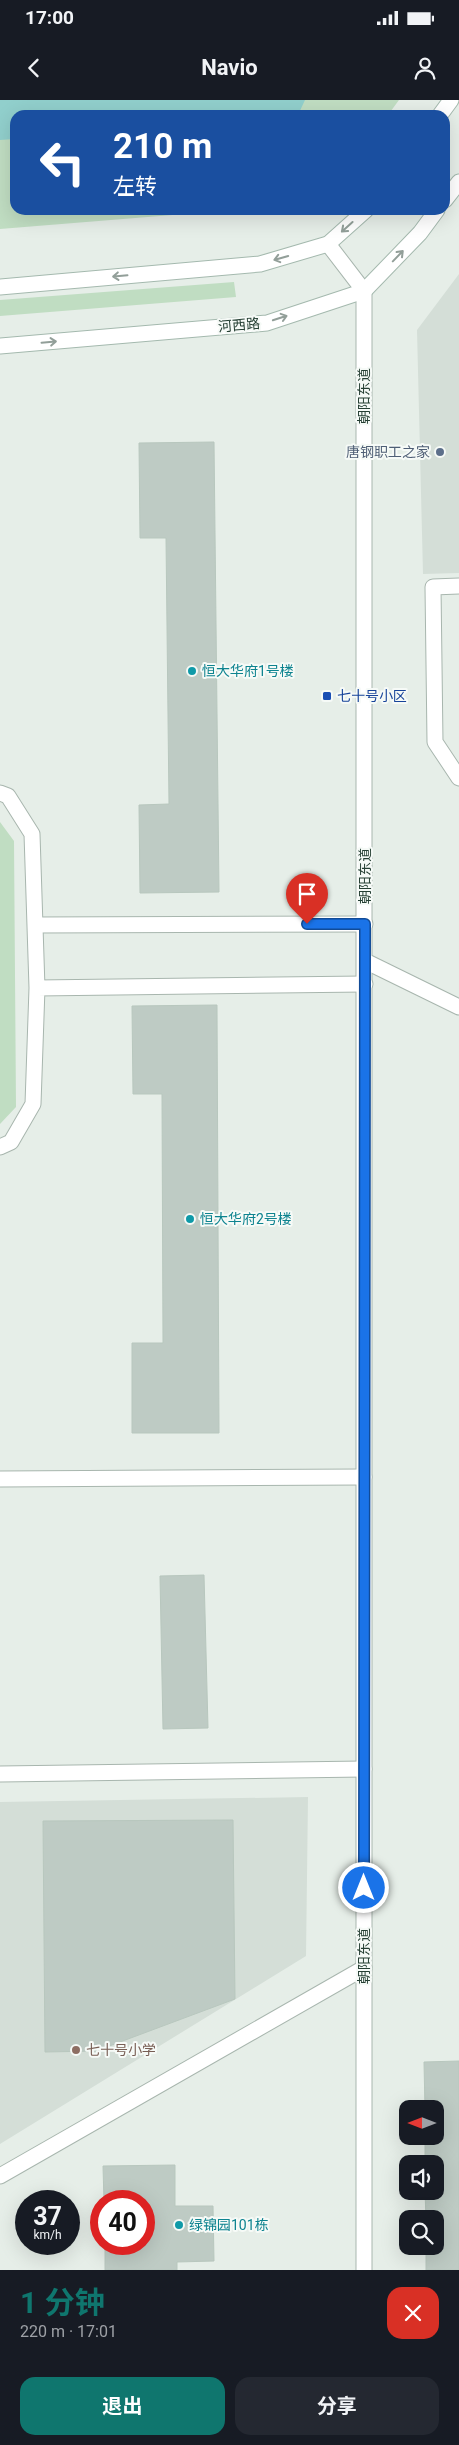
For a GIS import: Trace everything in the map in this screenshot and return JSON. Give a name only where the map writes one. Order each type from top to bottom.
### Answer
[{"type":"street","points":[[444,110],[452,100]]},
{"type":"street","points":[[450,194],[459,182]]},
{"type":"street","points":[[0,287],[260,264],[328,244],[360,215]]},
{"type":"street","name":"河西路","points":[[0,346],[267,323],[364,291],[420,233],[433,215]]},
{"type":"street","points":[[328,244],[364,291]]},
{"type":"street","name":"朝阳东道","points":[[364,291],[364,2270]]},
{"type":"street","points":[[459,586],[433,587],[433,597],[435,742],[459,778]]},
{"type":"street","points":[[0,794],[8,796],[32,834],[37,988],[33,1104],[11,1142],[0,1147]]},
{"type":"street","points":[[35,925],[365,924]]},
{"type":"street","points":[[365,961],[459,1007]]},
{"type":"street","points":[[37,988],[365,984]]},
{"type":"street","points":[[0,1479],[364,1477]]},
{"type":"street","points":[[0,1774],[364,1769]]},
{"type":"street","points":[[0,2176],[364,1968]]},
{"type":"shaded area","name":"唐钢职工之家","points":[[459,274],[459,573],[423,574],[417,330]]},
{"type":"shaded area","name":"七十号小学","points":[[308,1797],[306,1956],[0,2144],[0,1802]]},
{"type":"green space","points":[[0,100],[399,100],[392,110],[10,110],[10,215],[172,215],[0,229]]},
{"type":"green space","points":[[234,282],[236,297],[0,316],[0,300]]},
{"type":"green space","points":[[0,822],[14,841],[16,1107],[0,1124]]},
{"type":"water","points":[[0,100],[305,100],[300,110],[10,110],[10,139],[0,140]]},
{"type":"building","name":"恒大华府1号楼","points":[[214,442],[219,892],[140,893],[139,805],[169,804],[166,538],[140,538],[139,443]]},
{"type":"building","name":"恒大华府2号楼","points":[[217,1005],[219,1433],[132,1433],[132,1343],[163,1343],[162,1094],[133,1094],[132,1006]]},
{"type":"building","points":[[204,1575],[208,1728],[163,1729],[160,1576]]},
{"type":"building","points":[[233,1820],[235,1999],[96,2051],[45,2052],[43,1821]]},
{"type":"building","points":[[459,2061],[459,2270],[426,2270],[426,2255],[444,2255],[444,2210],[426,2210],[425,2200],[444,2200],[444,2155],[425,2155],[425,2145],[444,2145],[444,2100],[425,2100],[424,2062]]},
{"type":"building","name":"绿锦园101栋","points":[[175,2165],[175,2206],[213,2206],[214,2261],[177,2262],[177,2270],[105,2270],[105,2255],[155,2255],[155,2190],[104,2190],[103,2166]]},
{"type":"place","name":"唐钢职工之家","points":[[440,452]]},
{"type":"place","name":"恒大华府1号楼","points":[[192,671]]},
{"type":"place","name":"七十号小区","points":[[327,696]]},
{"type":"place","name":"恒大华府2号楼","points":[[190,1219]]},
{"type":"place","name":"七十号小学","points":[[76,2050]]},
{"type":"place","name":"绿锦园101栋","points":[[179,2225]]},
{"type":"route","points":[[307,924],[365,924],[364,1888]]}]
